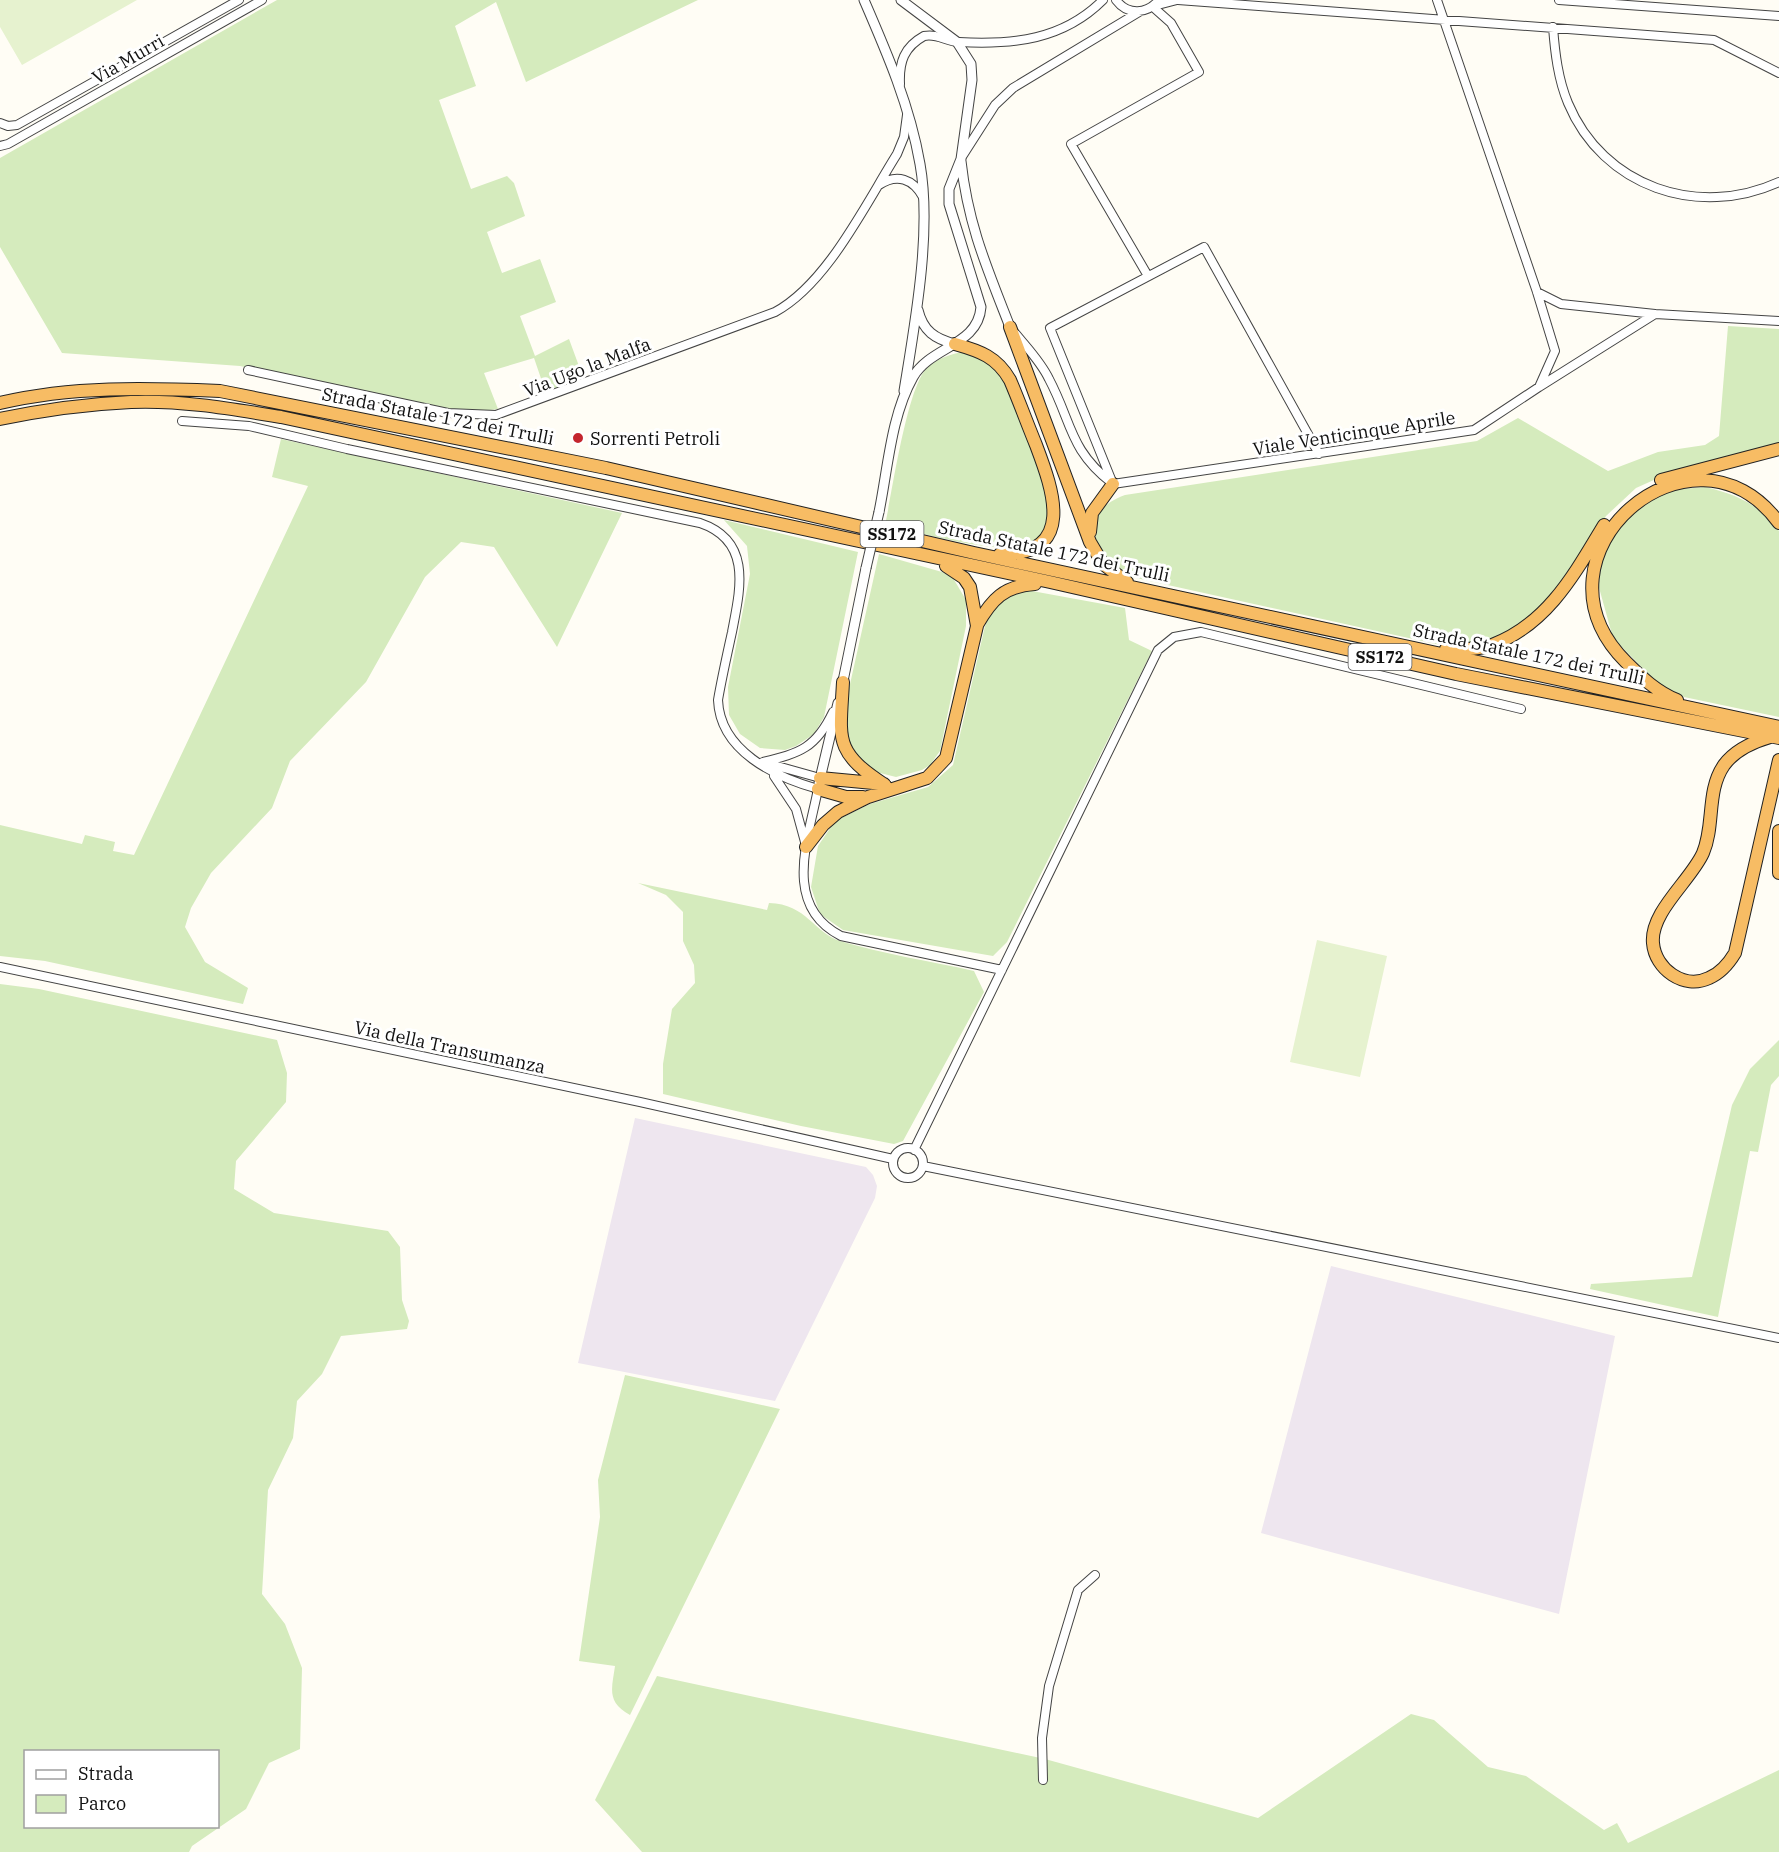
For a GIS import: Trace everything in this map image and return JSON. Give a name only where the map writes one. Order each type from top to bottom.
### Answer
[{"type":"highway","points":[[1010,327],[1090,542],[1111,572],[1142,588]]},
{"type":"highway","points":[[955,344],[983,352],[1002,366],[1025,417],[1055,501],[1052,526],[1033,548],[1015,554],[974,554]]},
{"type":"highway","name":"Strada Statale 172 dei Trulli","points":[[0,403],[43,393],[161,389],[220,391],[606,468],[974,554],[1142,588],[1706,711],[1776,734]]},
{"type":"highway","name":"Strada Statale 172 dei Trulli","points":[[0,419],[50,409],[133,402],[211,405],[443,451],[928,558],[1050,582],[1456,674],[1776,734]]},
{"type":"highway","points":[[1427,650],[1491,645],[1521,630],[1547,609],[1571,580],[1607,519],[1633,494],[1662,480],[1779,449]]},
{"type":"highway","points":[[1706,711],[1659,690],[1632,668],[1612,646],[1603,630],[1594,599],[1595,566],[1600,549],[1615,522],[1636,502],[1660,488],[1681,483],[1708,482],[1734,488],[1760,504],[1779,523]]},
{"type":"highway","points":[[1090,542],[1089,524],[1092,513],[1113,484]]},
{"type":"highway","points":[[806,847],[823,825],[838,812],[868,796],[927,778],[946,758],[977,626],[974,597],[964,578],[928,558]]},
{"type":"highway","points":[[977,626],[999,593],[1020,585],[1050,582]]},
{"type":"highway","points":[[843,682],[840,734],[842,743],[860,768],[885,784]]},
{"type":"highway","points":[[1776,734],[1735,753],[1716,779],[1709,834],[1703,854],[1655,925],[1653,942],[1657,960],[1669,974],[1688,980],[1708,979],[1726,966],[1735,953],[1779,760]]},
{"type":"highway","points":[[819,784],[903,786]]},
{"type":"highway","points":[[819,784],[846,796],[868,796]]},
{"type":"highway","points":[[1779,831],[1779,873]]},
{"type":"street","name":"Via Murri","points":[[0,123],[17,126],[239,0]]},
{"type":"street","name":"Via Murri","points":[[4,145],[262,0]]},
{"type":"street","points":[[864,0],[900,85],[921,165],[923,197],[917,297],[901,405],[806,847],[805,895],[818,922],[830,930],[854,939],[1002,970]]},
{"type":"street","points":[[901,0],[957,42],[969,57],[973,71],[961,159],[972,229],[1010,327],[1041,364],[1072,438],[1087,460],[1113,484]]},
{"type":"street","points":[[900,85],[901,61],[916,40],[932,34],[957,42],[1045,36],[1085,15],[1103,0]]},
{"type":"street","points":[[1116,0],[1124,8],[1139,12]]},
{"type":"street","points":[[1153,7],[1159,0]]},
{"type":"street","points":[[901,405],[922,364],[955,344],[976,327],[980,318],[981,307],[949,204],[949,189],[961,159],[978,129],[995,105],[1013,88],[1139,12],[1177,0],[1714,40],[1779,73]]},
{"type":"street","points":[[1437,0],[1537,291],[1555,351],[1539,387]]},
{"type":"street","points":[[1559,0],[1779,16]]},
{"type":"street","points":[[1148,276],[1071,144],[1199,72],[1171,23],[1153,7]]},
{"type":"street","points":[[1553,27],[1556,60],[1568,104],[1591,140],[1620,168],[1659,191],[1686,198],[1708,199],[1728,196],[1779,182]]},
{"type":"street","name":"Via Ugo la Malfa","points":[[248,370],[448,414],[496,415],[517,410],[775,312],[803,294],[822,271],[902,145],[907,109]]},
{"type":"street","points":[[874,190],[885,181],[901,178],[916,185],[923,197]]},
{"type":"street","points":[[1113,484],[1050,328],[1204,247],[1319,454]]},
{"type":"street","points":[[1537,291],[1561,304],[1655,314],[1779,321]]},
{"type":"street","points":[[917,297],[924,326],[934,337],[955,344]]},
{"type":"street","name":"Viale Venticinque Aprile","points":[[1113,484],[1474,430],[1655,314]]},
{"type":"street","points":[[182,421],[249,426],[711,527],[729,542],[741,574],[740,592],[718,700],[718,711],[729,737],[761,763],[787,780],[819,784]]},
{"type":"street","points":[[914,1150],[1158,650],[1174,637],[1201,632],[1521,709]]},
{"type":"street","points":[[761,763],[797,753],[814,742],[826,727],[839,699]]},
{"type":"street","points":[[761,763],[789,796],[802,824],[806,847]]},
{"type":"street","name":"Via della Transumanza","points":[[0,967],[628,1100],[893,1160]]},
{"type":"street","points":[[902,1150],[914,1150],[921,1156],[923,1166],[917,1176],[905,1178],[895,1172],[893,1160],[902,1150]]},
{"type":"street","points":[[923,1166],[1779,1338]]},
{"type":"street","points":[[1043,1779],[1042,1738],[1049,1686],[1078,1590],[1095,1575]]},
{"type":"shaded area","points":[[635,1118],[866,1167],[873,1175],[877,1186],[875,1198],[775,1401],[578,1363]]},
{"type":"shaded area","points":[[1331,1266],[1615,1336],[1559,1614],[1261,1533]]},
{"type":"green space","points":[[0,0],[137,0],[22,65],[0,27]]},
{"type":"green space","points":[[277,0],[698,0],[526,82],[496,2],[455,26],[476,86],[439,100],[471,189],[507,176],[514,183],[525,216],[487,232],[502,273],[540,259],[556,302],[520,316],[535,356],[569,339],[583,377],[574,385],[547,396],[534,358],[484,373],[498,409],[468,413],[240,366],[62,353],[0,247],[0,158]]},
{"type":"green space","points":[[1728,326],[1779,329],[1779,445],[1665,475],[1636,488],[1606,516],[1547,606],[1516,630],[1483,644],[1445,646],[1127,576],[1105,556],[1095,534],[1095,522],[1100,512],[1110,503],[1125,495],[1477,441],[1518,418],[1608,471],[1658,452],[1705,445],[1719,436]]},
{"type":"green space","points":[[965,351],[987,358],[1002,376],[1014,399],[1049,491],[1047,528],[1036,540],[1026,546],[1009,548],[974,545],[885,525],[907,418],[920,379],[927,368],[936,361]]},
{"type":"green space","points":[[281,439],[622,513],[557,647],[494,547],[461,542],[425,577],[366,682],[290,761],[272,808],[211,873],[191,908],[185,927],[205,962],[248,988],[243,1004],[45,961],[0,956],[0,825],[82,844],[85,835],[115,842],[113,851],[134,855],[308,486],[272,477]]},
{"type":"green space","points":[[1705,487],[1737,497],[1755,507],[1779,531],[1779,717],[1684,697],[1657,683],[1613,638],[1598,584],[1604,553],[1619,525],[1643,503],[1671,490]]},
{"type":"green space","points":[[724,520],[858,552],[824,717],[814,734],[796,746],[785,750],[760,748],[740,734],[729,715],[728,687],[750,574],[747,546]]},
{"type":"green space","points":[[879,554],[942,572],[953,578],[966,600],[966,626],[940,751],[930,765],[922,770],[896,777],[872,771],[849,749],[844,711]]},
{"type":"green space","points":[[1017,591],[1032,591],[1125,608],[1129,640],[1152,651],[1007,942],[993,956],[843,930],[820,914],[811,887],[818,846],[835,821],[870,804],[928,787],[953,765],[985,626],[996,603]]},
{"type":"green space","points":[[638,883],[767,910],[769,903],[782,905],[801,913],[823,932],[840,941],[974,971],[984,992],[903,1141],[894,1144],[801,1126],[663,1094],[663,1064],[672,1009],[695,983],[694,965],[683,941],[683,912],[666,895]]},
{"type":"green space","points":[[1317,940],[1387,956],[1360,1077],[1290,1062]]},
{"type":"green space","points":[[0,984],[39,989],[277,1040],[287,1073],[286,1102],[236,1161],[234,1189],[274,1213],[388,1231],[400,1247],[402,1300],[409,1321],[407,1329],[341,1336],[322,1374],[297,1401],[293,1438],[268,1490],[262,1594],[285,1624],[302,1668],[300,1749],[269,1763],[246,1809],[219,1828],[219,1750],[24,1750],[24,1828],[218,1828],[192,1846],[189,1852],[0,1852]]},
{"type":"green space","points":[[1779,1040],[1779,1076],[1771,1085],[1758,1152],[1750,1151],[1718,1317],[1590,1289],[1591,1284],[1692,1277],[1732,1105],[1750,1069]]},
{"type":"green space","points":[[625,1375],[780,1409],[630,1715],[617,1705],[612,1694],[615,1666],[579,1661],[600,1517],[598,1480]]},
{"type":"green space","points":[[657,1676],[1045,1759],[1258,1818],[1411,1714],[1434,1720],[1488,1767],[1526,1776],[1604,1830],[1617,1823],[1628,1843],[1779,1770],[1779,1852],[642,1852],[595,1800]]},
{"type":"place","name":"Sorrenti Petroli","points":[[578,438]]}]
